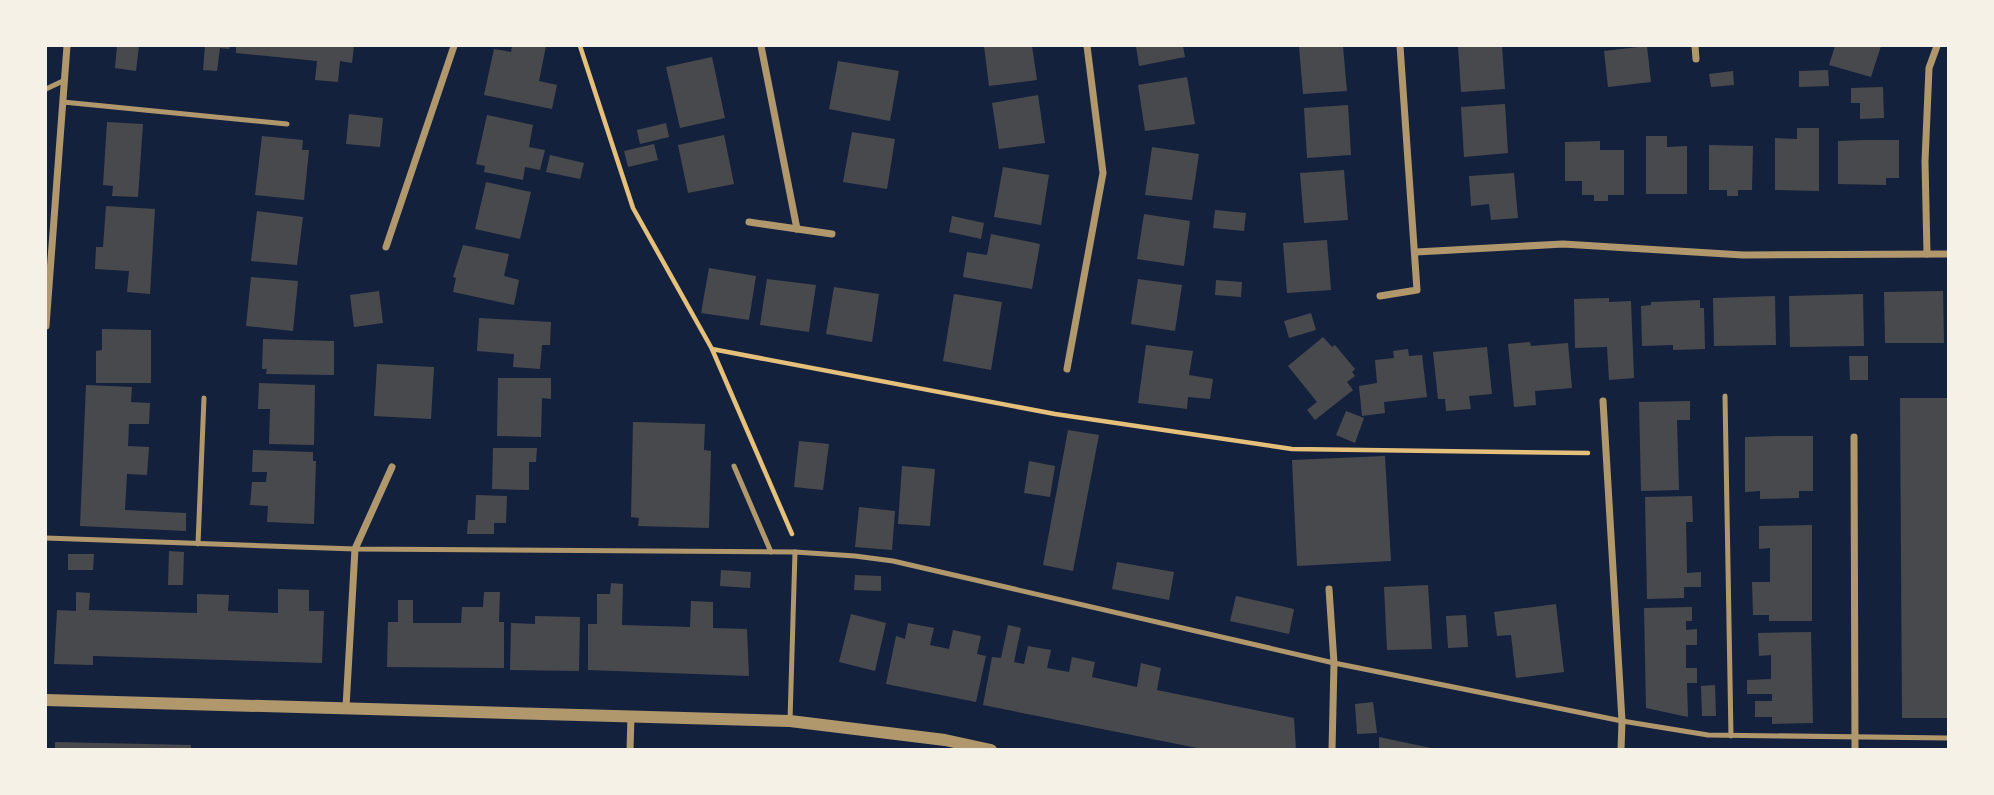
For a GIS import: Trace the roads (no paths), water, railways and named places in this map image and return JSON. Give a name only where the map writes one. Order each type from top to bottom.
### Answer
[{"type":"street","points":[[46,327],[67,46]]},
{"type":"street","points":[[386,247],[454,46]]},
{"type":"street","points":[[761,46],[797,229]]},
{"type":"street","points":[[1067,369],[1103,173],[1087,46]]},
{"type":"street","points":[[1380,296],[1417,290],[1400,46]]},
{"type":"street","points":[[1695,46],[1696,59]]},
{"type":"street","points":[[1927,254],[1925,161],[1929,68],[1937,46]]},
{"type":"street","points":[[750,222],[832,234]]},
{"type":"street","points":[[1416,252],[1563,244],[1743,255],[1948,254]]},
{"type":"street","points":[[1603,401],[1622,721],[1621,750]]},
{"type":"street","points":[[1854,437],[1855,750]]},
{"type":"street","points":[[346,707],[355,549],[391,467]]},
{"type":"street","points":[[1329,589],[1334,663],[1332,750]]},
{"type":"street","points":[[46,700],[790,721],[945,740],[991,750]]},
{"type":"street","points":[[630,750],[631,716]]},
{"type":"lane","points":[[46,89],[65,80]]},
{"type":"lane","points":[[64,102],[287,124]]},
{"type":"lane","points":[[1725,396],[1731,736]]},
{"type":"lane","points":[[198,544],[204,398]]},
{"type":"lane","points":[[734,466],[771,552]]},
{"type":"lane","points":[[46,538],[355,549],[795,552],[855,556],[893,561],[1334,663],[1622,721],[1708,735],[1948,738]]},
{"type":"lane","points":[[790,721],[795,552]]}]
